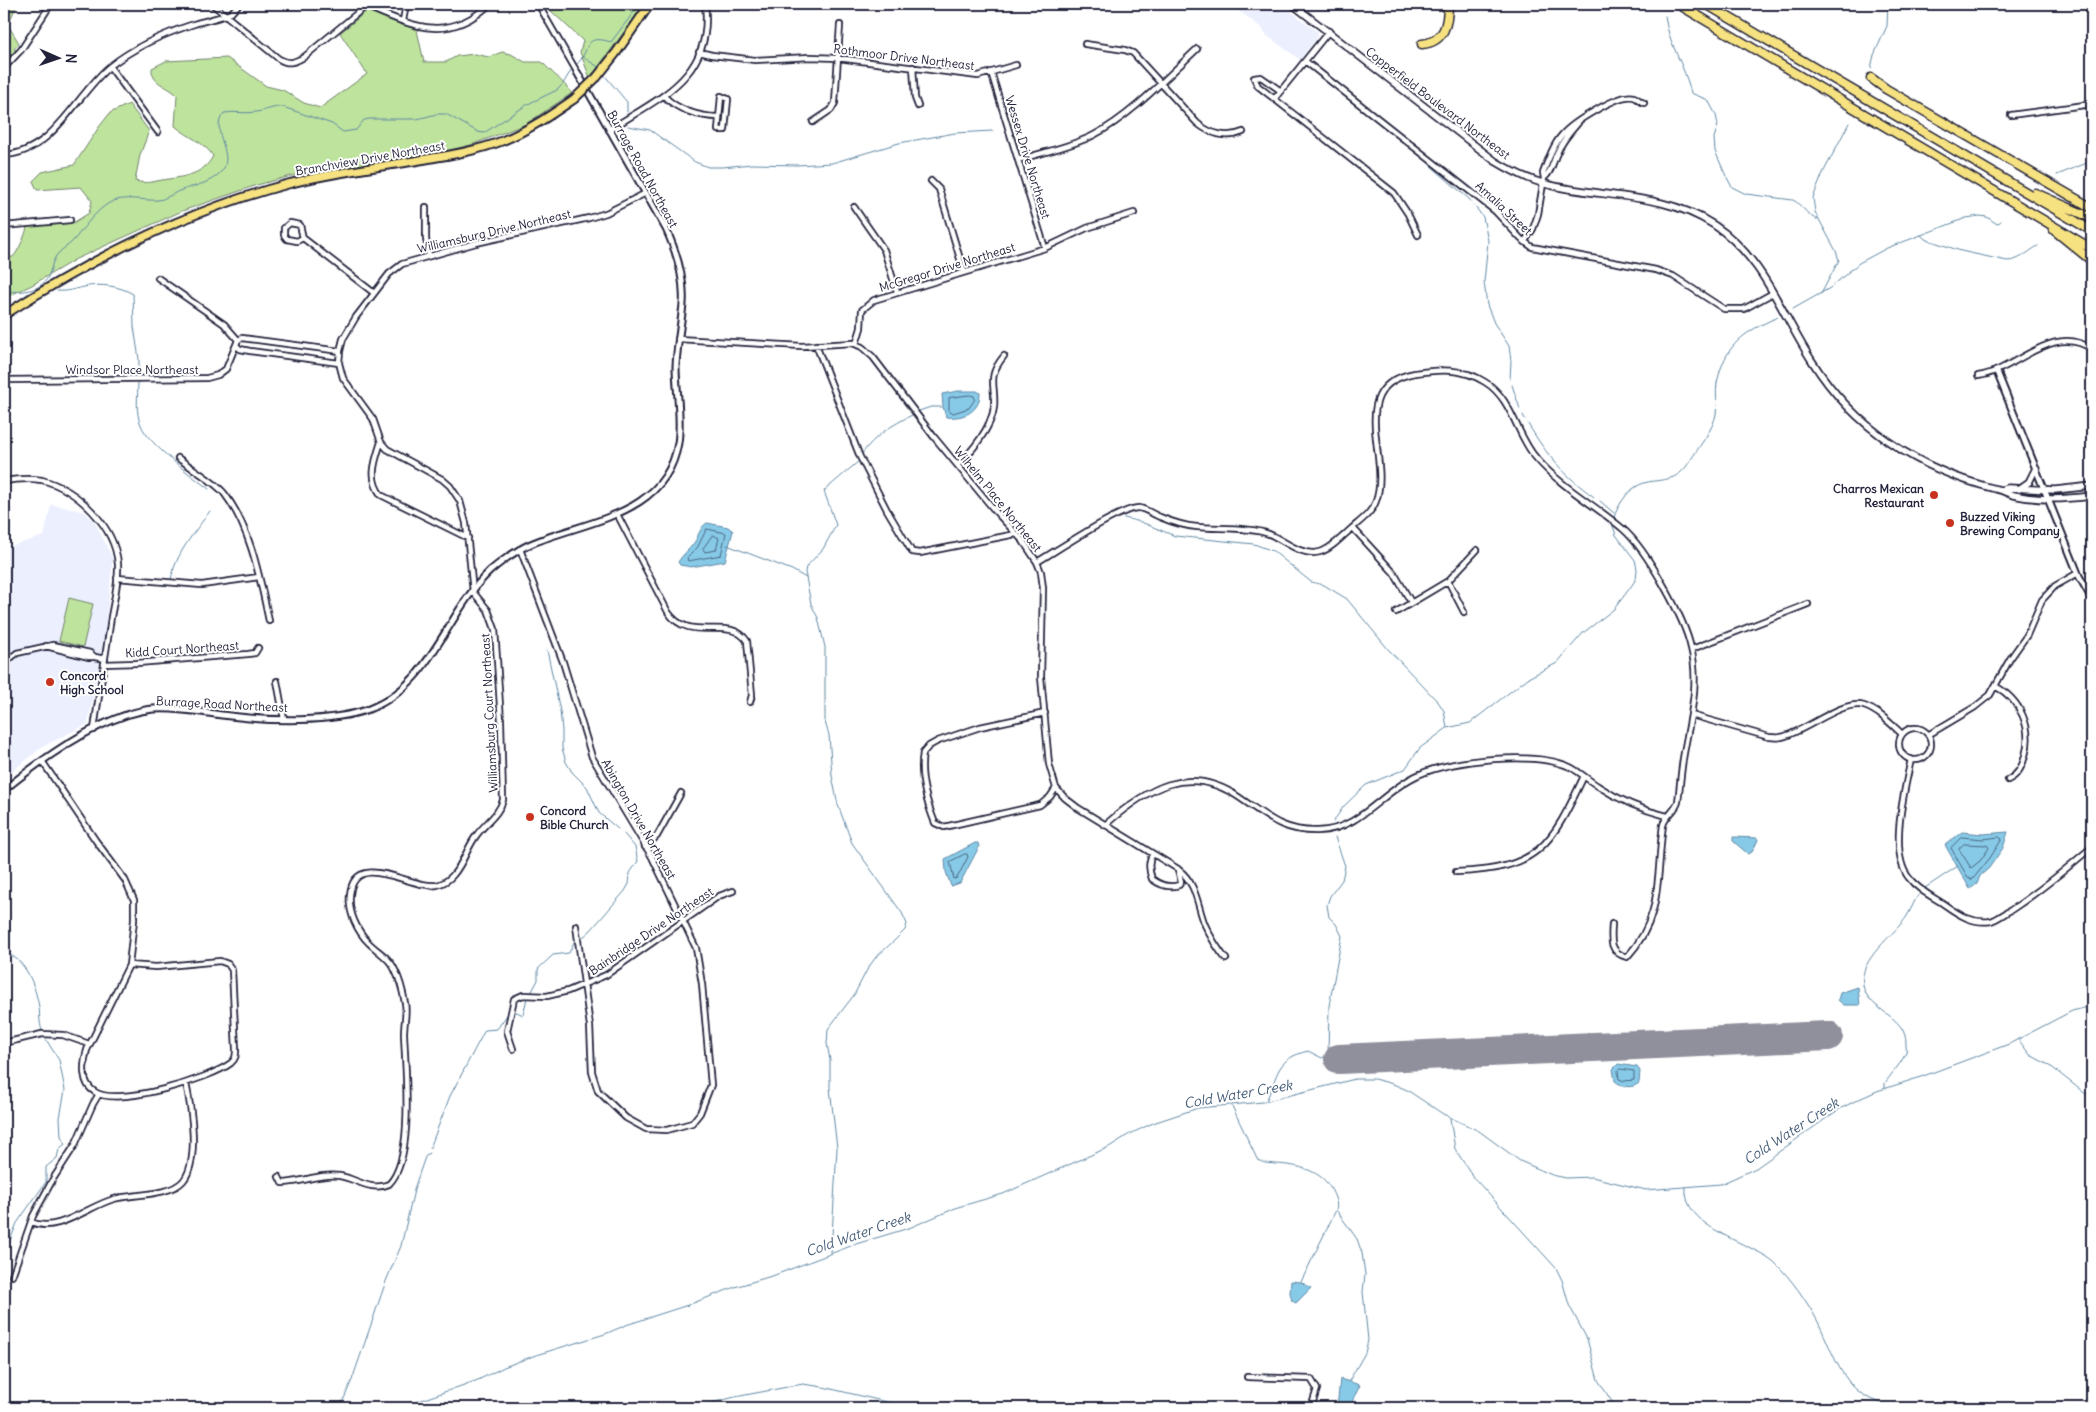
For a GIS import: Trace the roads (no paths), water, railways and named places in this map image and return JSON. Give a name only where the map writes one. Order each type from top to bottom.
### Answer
[{"type":"highway","points":[[1422,44],[1432,42],[1443,32],[1447,25],[1448,4]]},
{"type":"highway","points":[[1678,4],[2092,248]]},
{"type":"highway","points":[[1706,4],[2092,231]]},
{"type":"highway","points":[[1871,78],[1886,89],[2092,208]]},
{"type":"highway","points":[[2005,180],[2092,218]]},
{"type":"highway","points":[[2030,212],[2092,261]]},
{"type":"main road","name":"Branchview Drive Northeast","points":[[4,315],[57,283],[139,238],[215,206],[319,177],[449,155],[479,148],[523,132],[574,99],[597,78],[650,4]]},
{"type":"main road","name":"Copperfield Boulevard Northeast","points":[[1292,4],[1495,161],[1524,177],[1571,189],[1655,200],[1674,205],[1699,216],[1734,240],[1761,271],[1812,361],[1840,399],[1857,417],[1880,436],[1929,467],[1960,479],[2014,495],[2048,498],[2092,496]]},
{"type":"main road","points":[[2019,489],[2029,482],[2036,468]]},
{"type":"main road","name":"Copperfield Boulevard Northeast","points":[[2001,490],[2045,490],[2092,486]]},
{"type":"street","points":[[4,68],[21,50],[51,4]]},
{"type":"street","points":[[212,4],[280,59],[292,62],[304,56],[366,6]]},
{"type":"street","points":[[4,155],[18,154],[39,144],[110,67],[159,36],[231,13],[238,4]]},
{"type":"street","points":[[360,4],[403,21],[427,28],[454,26],[477,15],[490,4]]},
{"type":"street","points":[[403,21],[406,4]]},
{"type":"street","name":"Burrage Road Northeast","points":[[4,790],[42,761],[94,730],[136,713],[165,709],[233,717],[320,718],[352,714],[376,706],[395,695],[408,684],[425,664],[473,592],[488,573],[520,549],[554,535],[617,514],[639,503],[654,492],[669,470],[676,452],[679,425],[676,369],[683,299],[680,275],[672,242],[538,4]]},
{"type":"street","points":[[610,130],[664,96],[689,72],[700,52],[706,24],[705,4]]},
{"type":"street","points":[[813,122],[831,110],[835,103],[840,25]]},
{"type":"street","points":[[1275,98],[1329,31]]},
{"type":"street","points":[[1085,44],[1125,50],[1132,53],[1204,129],[1224,135],[1235,135],[1243,132]]},
{"type":"street","points":[[1018,160],[1082,141],[1095,134],[1161,84],[1197,49]]},
{"type":"street","name":"Rothmoor Drive Northeast","points":[[700,52],[712,56],[755,60],[810,57],[838,58],[973,76],[1016,65]]},
{"type":"street","name":"Amalia Street","points":[[1305,61],[1496,210],[1524,241],[1532,247],[1656,270],[1673,276],[1724,309],[1744,309],[1773,293]]},
{"type":"street","points":[[110,67],[158,132]]},
{"type":"street","points":[[913,67],[915,98],[918,106]]},
{"type":"street","name":"Wessex Drive Northeast","points":[[991,72],[1045,248]]},
{"type":"street","points":[[1281,91],[1261,76],[1254,78],[1255,83],[1394,193],[1408,214],[1418,235]]},
{"type":"street","points":[[664,96],[676,106],[703,116],[718,118]]},
{"type":"street","points":[[721,96],[725,96],[728,99],[725,130],[718,130],[718,118],[721,96]]},
{"type":"street","points":[[1524,241],[1533,229],[1538,214],[1543,173],[1552,150],[1561,136],[1575,123],[1620,98],[1633,97],[1644,103]]},
{"type":"street","points":[[2011,115],[2092,104]]},
{"type":"street","points":[[931,181],[939,189],[964,272]]},
{"type":"street","name":"Williamsburg Drive Northeast","points":[[381,442],[373,418],[343,378],[339,363],[340,351],[347,332],[374,293],[397,268],[407,262],[429,256],[597,216],[622,206],[646,193]]},
{"type":"street","points":[[854,206],[884,250],[897,292]]},
{"type":"street","points":[[426,207],[426,239],[429,256]]},
{"type":"street","name":"McGregor Drive Northeast","points":[[856,344],[861,328],[862,310],[874,300],[1045,248],[1087,228],[1134,213]]},
{"type":"street","points":[[4,226],[38,221],[70,220]]},
{"type":"street","points":[[303,238],[297,241],[287,239],[284,234],[284,228],[287,224],[294,222],[300,225],[303,238],[374,293]]},
{"type":"street","points":[[158,278],[224,324],[233,332],[238,340],[242,338],[340,351]]},
{"type":"street","points":[[678,339],[816,345],[856,344]]},
{"type":"street","name":"Windsor Place Northeast","points":[[4,380],[207,378],[218,375],[226,370],[238,340]]},
{"type":"street","points":[[1978,376],[1997,372],[2029,353],[2052,343],[2070,341],[2092,349]]},
{"type":"street","name":"Wilhelm Place Northeast","points":[[856,344],[873,357],[957,465],[1016,534],[1037,562],[1043,583],[1041,677],[1049,764],[1056,788],[1070,803],[1190,878],[1206,926],[1215,946],[1226,959]]},
{"type":"street","points":[[816,345],[860,457],[887,510],[912,552],[920,553],[1016,534]]},
{"type":"street","points":[[237,346],[240,349],[250,351],[339,363]]},
{"type":"street","points":[[957,465],[968,455],[988,426],[994,408],[993,377],[995,369],[1004,356]]},
{"type":"street","points":[[1037,562],[1122,513],[1139,508],[1168,521],[1186,526],[1268,534],[1300,550],[1311,553],[1325,550],[1353,528],[1374,506],[1378,494],[1380,470],[1374,413],[1380,395],[1391,384],[1406,375],[1446,369],[1465,373],[1485,382],[1497,391],[1508,406],[1525,443],[1538,460],[1572,490],[1623,529],[1639,546],[1685,628],[1692,650],[1695,676],[1691,715],[1678,802],[1676,807],[1667,816],[1661,838],[1659,886],[1655,908],[1643,934],[1627,957],[1617,952],[1612,946],[1612,924]]},
{"type":"street","points":[[1997,372],[2078,573],[2092,599]]},
{"type":"street","points":[[381,442],[373,477],[381,496],[468,538]]},
{"type":"street","points":[[381,442],[395,455],[436,475],[450,486],[457,495],[464,511],[473,592]]},
{"type":"street","points":[[178,458],[223,492],[234,509],[253,553],[269,621]]},
{"type":"street","points":[[4,481],[22,479],[43,481],[68,492],[84,503],[99,521],[115,552],[117,578],[94,730]]},
{"type":"street","points":[[617,514],[668,612],[677,624],[689,628],[725,629],[742,634],[746,641],[749,665],[752,695],[750,702]]},
{"type":"street","points":[[1353,528],[1394,573],[1411,602]]},
{"type":"street","name":"Abington Drive Northeast","points":[[520,549],[563,662],[592,757],[645,846],[684,920],[698,954],[710,1089],[704,1104],[692,1122],[667,1130],[646,1129],[626,1118],[602,1098],[596,1087],[592,1072],[590,1026],[576,926]]},
{"type":"street","points":[[1396,612],[1448,581],[1477,550]]},
{"type":"street","points":[[1928,735],[1975,707],[1990,695],[2010,659],[2027,635],[2042,600],[2055,586],[2078,573]]},
{"type":"street","points":[[117,578],[202,585],[259,577]]},
{"type":"street","points":[[1448,581],[1464,612]]},
{"type":"street","name":"Williamsburg Court Northeast","points":[[279,1177],[282,1183],[286,1183],[327,1176],[342,1176],[366,1186],[381,1187],[392,1182],[400,1166],[406,1127],[405,1002],[397,975],[391,964],[365,939],[354,919],[350,906],[350,894],[356,880],[370,872],[382,872],[427,886],[447,881],[456,871],[476,836],[502,804],[501,722],[495,629],[488,610],[473,592]]},
{"type":"street","points":[[1692,650],[1808,604]]},
{"type":"street","name":"Kidd Court Northeast","points":[[4,668],[8,660],[17,653],[53,644],[90,653],[105,662],[137,663],[248,654],[255,653],[258,648]]},
{"type":"street","points":[[277,682],[284,718]]},
{"type":"street","points":[[1995,686],[2008,693],[2014,701],[2026,723],[2028,736],[2023,762],[2016,776],[2008,780]]},
{"type":"street","points":[[1691,715],[1769,737],[1782,737],[1824,716],[1857,705],[1866,707],[1884,717],[1902,734]]},
{"type":"street","points":[[1045,713],[980,727],[934,743],[923,753],[923,778],[935,824],[944,827],[1040,805],[1050,798],[1056,788]]},
{"type":"street","points":[[1916,728],[1928,735],[1930,745],[1926,755],[1916,760],[1902,754],[1900,738],[1906,730],[1916,728]]},
{"type":"street","points":[[1106,825],[1146,792],[1159,787],[1186,782],[1205,783],[1227,790],[1281,826],[1304,831],[1332,829],[1357,819],[1404,782],[1418,774],[1450,764],[1538,759],[1561,763],[1628,803],[1667,816]]},
{"type":"street","points":[[1911,759],[1900,814],[1900,856],[1902,868],[1908,878],[1918,888],[1972,920],[1992,920],[2002,915],[2036,893],[2092,846]]},
{"type":"street","points":[[42,761],[96,842],[125,880],[132,894],[134,905],[129,966],[89,1044],[85,1057],[84,1075],[87,1082],[93,1091],[109,1096],[166,1090],[222,1068],[232,1062],[236,1056],[231,967],[225,962],[220,961],[196,965],[129,966]]},
{"type":"street","points":[[1456,872],[1488,870],[1512,864],[1537,851],[1553,836],[1564,818],[1584,776]]},
{"type":"street","points":[[645,846],[657,836],[681,793]]},
{"type":"street","points":[[1153,854],[1150,859],[1150,874],[1156,882],[1172,887],[1179,885],[1181,882],[1178,869]]},
{"type":"street","name":"Bainbridge Drive Northeast","points":[[513,1048],[508,1031],[514,998],[523,995],[547,996],[584,986],[606,975],[719,896],[733,891]]},
{"type":"street","points":[[4,1043],[42,1034],[63,1035],[89,1044]]},
{"type":"street","points":[[31,1222],[37,1224],[57,1223],[113,1199],[160,1192],[176,1186],[184,1180],[191,1161],[192,1123],[186,1083]]},
{"type":"street","points":[[12,1276],[31,1222],[53,1179],[75,1145],[99,1094]]},
{"type":"street","points":[[1247,1377],[1311,1379],[1316,1388],[1311,1408]]},
{"type":"water","points":[[958,391],[977,391],[980,393],[977,405],[964,415],[946,417],[942,394]]},
{"type":"water","points":[[707,523],[728,527],[733,531],[725,561],[691,567],[680,565],[678,562],[694,543]]},
{"type":"water","points":[[1962,832],[1983,834],[2008,832],[2003,848],[1989,868],[1980,876],[1977,884],[1970,889],[1945,845]]},
{"type":"water","points":[[1733,837],[1757,838],[1758,840],[1752,852],[1748,854],[1733,841]]},
{"type":"water","points":[[978,843],[979,847],[960,883],[951,886],[946,872],[945,859]]},
{"type":"water","points":[[1858,987],[1860,1005],[1844,1005],[1838,1000],[1840,993]]},
{"type":"water","points":[[1618,1064],[1637,1067],[1640,1071],[1639,1083],[1627,1087],[1615,1081],[1613,1069]]},
{"type":"water","points":[[1291,1281],[1301,1282],[1311,1288],[1296,1303],[1292,1301],[1290,1293]]},
{"type":"water","points":[[1340,1379],[1360,1385],[1349,1408],[1337,1408]]},
{"type":"waterway","points":[[576,65],[591,42],[595,40],[611,42],[640,4]]},
{"type":"waterway","points":[[1871,68],[1874,55],[1887,26],[1888,4]]},
{"type":"waterway","points":[[1665,16],[1669,36],[1685,73],[1691,93],[1708,100],[1716,115],[1718,125],[1714,138],[1715,151],[1732,187],[1746,194],[1793,200],[1812,217],[1819,220]]},
{"type":"waterway","points":[[583,57],[600,68]]},
{"type":"waterway","points":[[4,291],[34,289],[44,282],[58,254],[73,241],[96,213],[106,205],[125,199],[151,200],[166,198],[216,177],[225,166],[226,159],[219,128],[220,120],[224,113],[252,113],[283,107],[332,124],[343,132],[356,130],[364,120],[369,119],[417,119],[437,114],[446,114],[478,132],[484,133],[528,104],[557,90],[573,67]]},
{"type":"waterway","points":[[606,77],[627,102],[627,112]]},
{"type":"waterway","points":[[1821,294],[1839,260],[1815,212],[1813,198],[1823,173],[1849,123]]},
{"type":"waterway","points":[[628,126],[650,130],[695,162],[708,167],[752,164],[797,165],[832,163],[899,143],[955,133],[993,131]]},
{"type":"waterway","points":[[2057,175],[2092,161]]},
{"type":"waterway","points":[[1430,165],[1469,199],[1483,217],[1488,241],[1484,282],[1487,305],[1494,323],[1509,346],[1511,361],[1510,379]]},
{"type":"waterway","points":[[1793,309],[1830,288],[1859,263],[1887,248],[1966,218],[1987,217],[1997,224],[2001,221]]},
{"type":"waterway","points":[[1921,235],[1925,239],[1961,251],[2007,261],[2020,258],[2038,246]]},
{"type":"waterway","points":[[57,291],[103,285],[116,287],[133,294],[139,375]]},
{"type":"waterway","points":[[1614,518],[1622,501],[1631,491],[1648,482],[1674,477],[1682,471],[1715,420],[1717,383],[1725,358],[1746,334],[1778,317]]},
{"type":"waterway","points":[[138,382],[138,415],[145,433],[171,459],[209,489]]},
{"type":"waterway","points":[[1512,385],[1520,409]]},
{"type":"waterway","points":[[919,411],[931,407],[942,407]]},
{"type":"waterway","points":[[861,455],[884,432],[912,415]]},
{"type":"waterway","points":[[1523,415],[1525,419]]},
{"type":"waterway","points":[[1528,424],[1542,446],[1557,464],[1573,481],[1594,497]]},
{"type":"waterway","points":[[831,1253],[837,1148],[830,1088],[830,1060],[827,1044],[828,1029],[854,995],[876,957],[905,930],[907,924],[902,913],[852,843],[838,805],[832,776],[829,735],[825,722],[825,647],[818,618],[811,604],[805,572],[806,567],[823,549],[836,525],[824,491],[859,461]]},
{"type":"waterway","points":[[1600,501],[1614,513]]},
{"type":"waterway","points":[[171,580],[181,552],[210,511]]},
{"type":"waterway","points":[[1124,518],[1141,522],[1175,536],[1254,544],[1273,551],[1311,582],[1324,585],[1347,599],[1388,649],[1439,703],[1444,711],[1447,728]]},
{"type":"waterway","points":[[1333,822],[1344,806],[1366,785],[1405,769],[1420,748],[1447,728],[1470,723],[1528,678],[1557,663],[1583,633],[1614,609],[1636,579],[1637,569],[1635,560],[1616,535],[1613,526]]},
{"type":"waterway","points":[[727,545],[792,570],[806,578]]},
{"type":"waterway","points":[[547,650],[560,711],[562,748],[566,762],[572,772],[587,787],[599,813],[618,829]]},
{"type":"waterway","points":[[581,939],[591,930],[629,884],[630,873],[638,861],[635,847],[624,834]]},
{"type":"waterway","points":[[1266,1101],[1276,1075],[1289,1058],[1308,1051],[1322,1058],[1328,1055],[1329,1006],[1342,936],[1336,924],[1329,917],[1327,905],[1330,896],[1342,880],[1345,866],[1335,837]]},
{"type":"waterway","points":[[1925,888],[1958,866]]},
{"type":"waterway","points":[[1885,1088],[1885,1083],[1906,1054],[1905,1034],[1894,1019],[1866,994],[1863,985],[1863,975],[1872,957],[1907,916],[1920,893]]},
{"type":"waterway","points":[[531,993],[538,980],[538,969],[553,955],[569,953],[574,942]]},
{"type":"waterway","points":[[4,952],[18,960],[32,982],[39,1007],[42,1030]]},
{"type":"waterway","points":[[513,1014],[517,1012],[523,1015],[527,998]]},
{"type":"waterway","name":"Cold Water Creek","points":[[399,1408],[478,1380],[504,1367],[536,1355],[605,1334],[735,1287],[775,1275],[856,1244],[909,1228],[958,1207],[1003,1194],[1109,1147],[1153,1123],[1198,1108],[1263,1102],[1355,1079],[1374,1079],[1407,1090],[1443,1114],[1479,1131],[1520,1161],[1552,1175],[1566,1178],[1592,1177],[1646,1190],[1721,1184],[1756,1168],[1838,1110],[1855,1101],[1877,1091],[1918,1078],[2009,1044],[2072,1011],[2092,1006]]},
{"type":"waterway","points":[[430,1148],[450,1096],[485,1030],[497,1029],[507,1015]]},
{"type":"waterway","points":[[4,1272],[6,1249],[17,1223],[46,1182],[46,1167],[57,1158],[59,1149],[65,1144],[61,1136],[60,1118],[65,1090],[59,1060],[45,1038]]},
{"type":"waterway","points":[[2018,1039],[2030,1055],[2049,1065],[2092,1099]]},
{"type":"waterway","points":[[1232,1106],[1257,1159],[1266,1163],[1301,1167],[1316,1173],[1328,1184],[1334,1196],[1337,1208],[1301,1282]]},
{"type":"waterway","points":[[1450,1118],[1455,1149],[1474,1178],[1556,1268],[1562,1280],[1569,1305],[1587,1339],[1598,1380],[1616,1408]]},
{"type":"waterway","points":[[340,1408],[352,1380],[386,1281],[401,1246],[415,1186],[425,1157],[429,1153]]},
{"type":"waterway","points":[[1686,1187],[1688,1201],[1695,1214],[1706,1224],[1774,1262],[1786,1275],[1808,1305],[1836,1362],[1848,1381],[1856,1389],[1878,1402],[1920,1408]]},
{"type":"waterway","points":[[1337,1211],[1357,1239],[1362,1253],[1365,1274],[1363,1292],[1368,1340],[1365,1353],[1349,1381]]},
{"type":"waterway","points":[[4,1279],[4,1288]]},
{"type":"waterway","points":[[692,1408],[735,1397],[803,1384],[912,1408]]},
{"type":"place","name":"Charros Mexican Restaurant","points":[[1934,495]]},
{"type":"place","name":"Buzzed Viking Brewing Company","points":[[1950,523]]},
{"type":"place","name":"Concord High School","points":[[50,682]]},
{"type":"place","name":"Concord Bible Church","points":[[530,817]]}]
